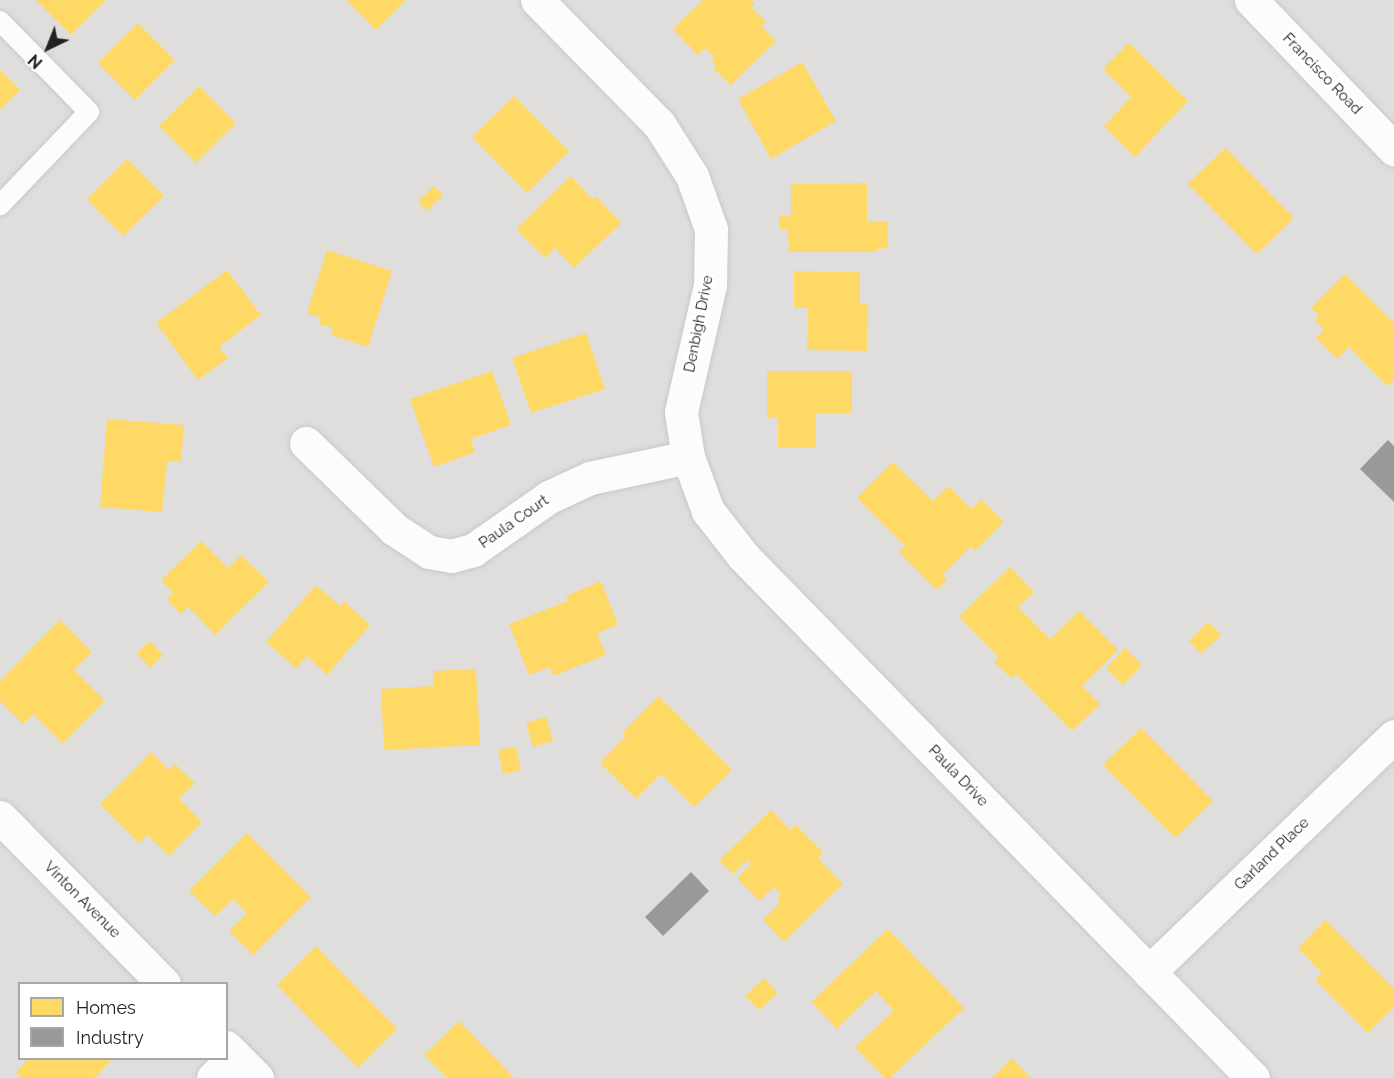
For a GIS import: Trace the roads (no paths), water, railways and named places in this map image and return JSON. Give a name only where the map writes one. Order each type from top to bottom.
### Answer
[{"type":"street","name":"Denbigh Drive","points":[[537,0],[659,124],[692,176],[711,229],[710,285],[681,412],[688,457]]},
{"type":"street","name":"Francisco Road","points":[[1251,0],[1394,149]]},
{"type":"street","name":"Paula Court","points":[[306,443],[394,529],[429,552],[451,556],[473,550],[549,497],[590,478],[688,457]]},
{"type":"street","name":"Paula Drive","points":[[688,457],[708,511],[743,556],[1253,1078]]},
{"type":"street","name":"Garland Place","points":[[1149,972],[1394,736]]},
{"type":"street","name":"Vinton Avenue","points":[[0,817],[162,982]]},
{"type":"lane","points":[[0,21],[89,112],[0,205]]}]
